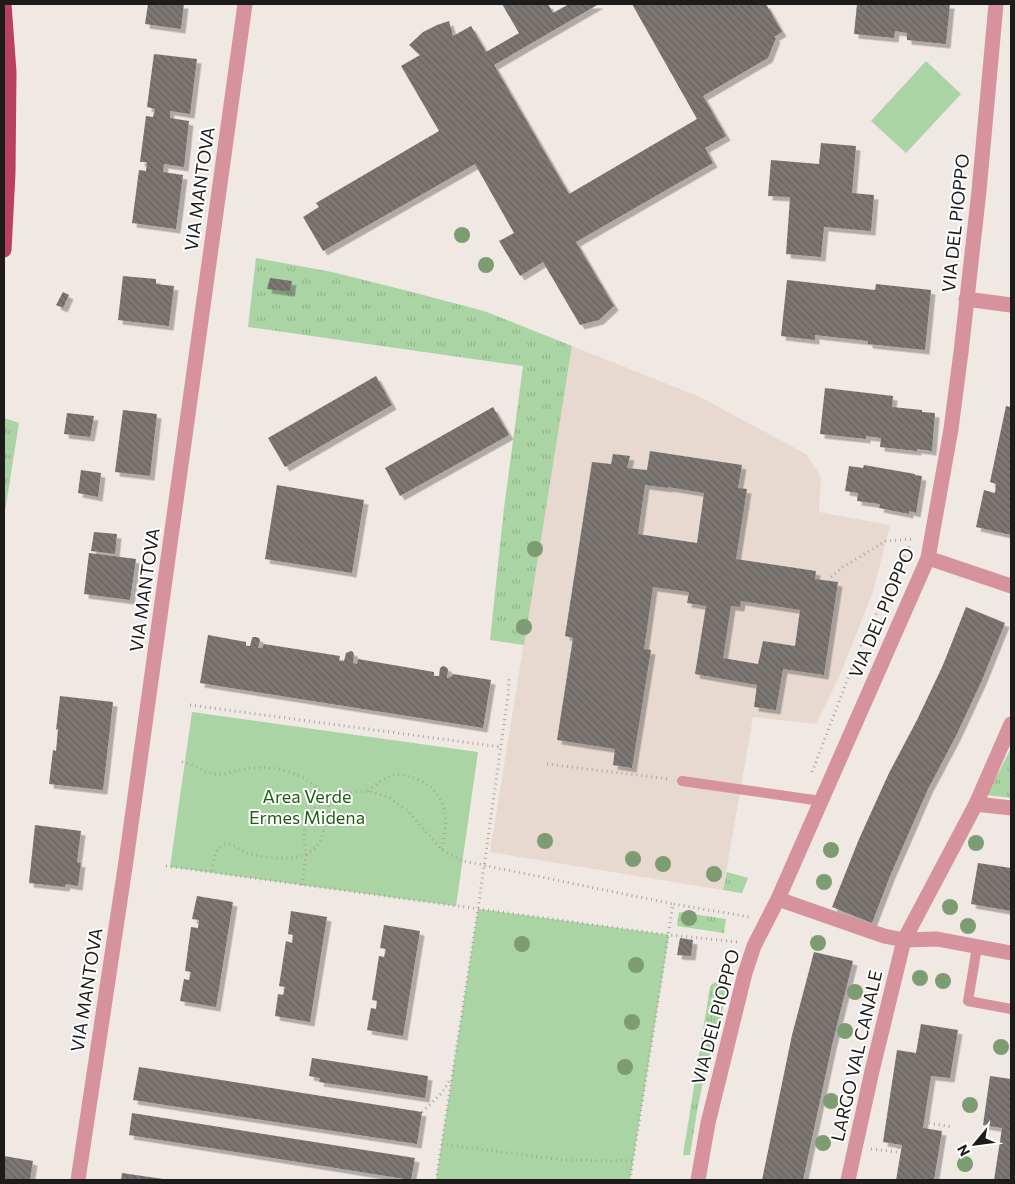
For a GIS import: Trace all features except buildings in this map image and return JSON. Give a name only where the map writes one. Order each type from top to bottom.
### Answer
[{"type":"main road","points":[[4,4],[9,72],[8,173],[4,250]]},
{"type":"street","name":"VIA MANTOVA","points":[[78,1180],[126,861],[245,4]]},
{"type":"street","name":"VIA DEL PIOPPO","points":[[698,1180],[708,1122],[745,973],[754,946],[778,898],[928,558],[951,429],[979,191],[996,4]]},
{"type":"street","points":[[966,299],[1011,305]]},
{"type":"street","points":[[928,558],[1011,586]]},
{"type":"street","name":"LARGO VAL CANALE","points":[[848,1180],[904,940],[976,804],[1011,724]]},
{"type":"street","points":[[976,804],[1011,808]]},
{"type":"street","points":[[778,898],[884,936],[904,940],[938,939],[1011,953]]},
{"type":"lane","points":[[682,781],[821,801]]},
{"type":"lane","points":[[977,947],[968,1001],[1011,1009]]},
{"type":"path","points":[[802,798],[860,647],[913,538],[886,541],[842,568],[831,577]]},
{"type":"path","points":[[436,1180],[485,866],[509,679]]},
{"type":"path","points":[[190,705],[501,747]]},
{"type":"path","points":[[182,762],[207,773],[220,775],[241,769],[276,768],[295,774],[310,782],[328,799],[328,811],[320,840],[316,847],[306,855],[291,858],[260,856],[240,850],[231,844],[225,844],[218,850],[212,872]]},
{"type":"path","points":[[547,764],[682,781]]},
{"type":"path","points":[[368,790],[382,780],[396,774],[414,778],[430,786],[439,796],[446,813],[442,850]]},
{"type":"path","points":[[302,885],[306,855],[305,826],[309,816],[315,808],[328,799],[345,793],[368,790],[388,797],[407,810],[442,850],[462,861],[673,904],[755,918]]},
{"type":"path","points":[[166,866],[668,935],[742,942]]},
{"type":"path","points":[[630,1180],[673,904]]},
{"type":"path","points":[[422,1112],[441,1094],[452,1077]]},
{"type":"path","points":[[924,1122],[952,1126]]},
{"type":"path","points":[[442,1144],[562,1160],[633,1161]]},
{"type":"path","points":[[855,1146],[897,1152],[899,1144]]},
{"type":"shaded area","points":[[572,346],[700,397],[806,454],[821,477],[819,512],[890,525],[873,592],[840,675],[816,724],[753,717],[723,890],[490,852]]},
{"type":"green space","points":[[926,61],[961,94],[906,153],[871,121]]},
{"type":"green space","points":[[256,258],[332,272],[484,311],[572,346],[524,645],[490,640],[504,508],[523,366],[248,327]]},
{"type":"green space","points":[[4,418],[19,423],[4,517]]},
{"type":"green space","name":"Area Verde Ermes Midena","points":[[192,712],[478,752],[456,906],[170,867]]},
{"type":"green space","points":[[1011,748],[1011,798],[987,795]]},
{"type":"green space","points":[[727,872],[748,878],[742,893],[723,890]]},
{"type":"green space","points":[[478,909],[669,935],[630,1180],[436,1180]]},
{"type":"green space","points":[[679,912],[726,919],[724,933],[677,926]]},
{"type":"green space","points":[[716,982],[723,983],[727,993],[705,1072],[690,1155],[683,1155],[710,987]]}]
